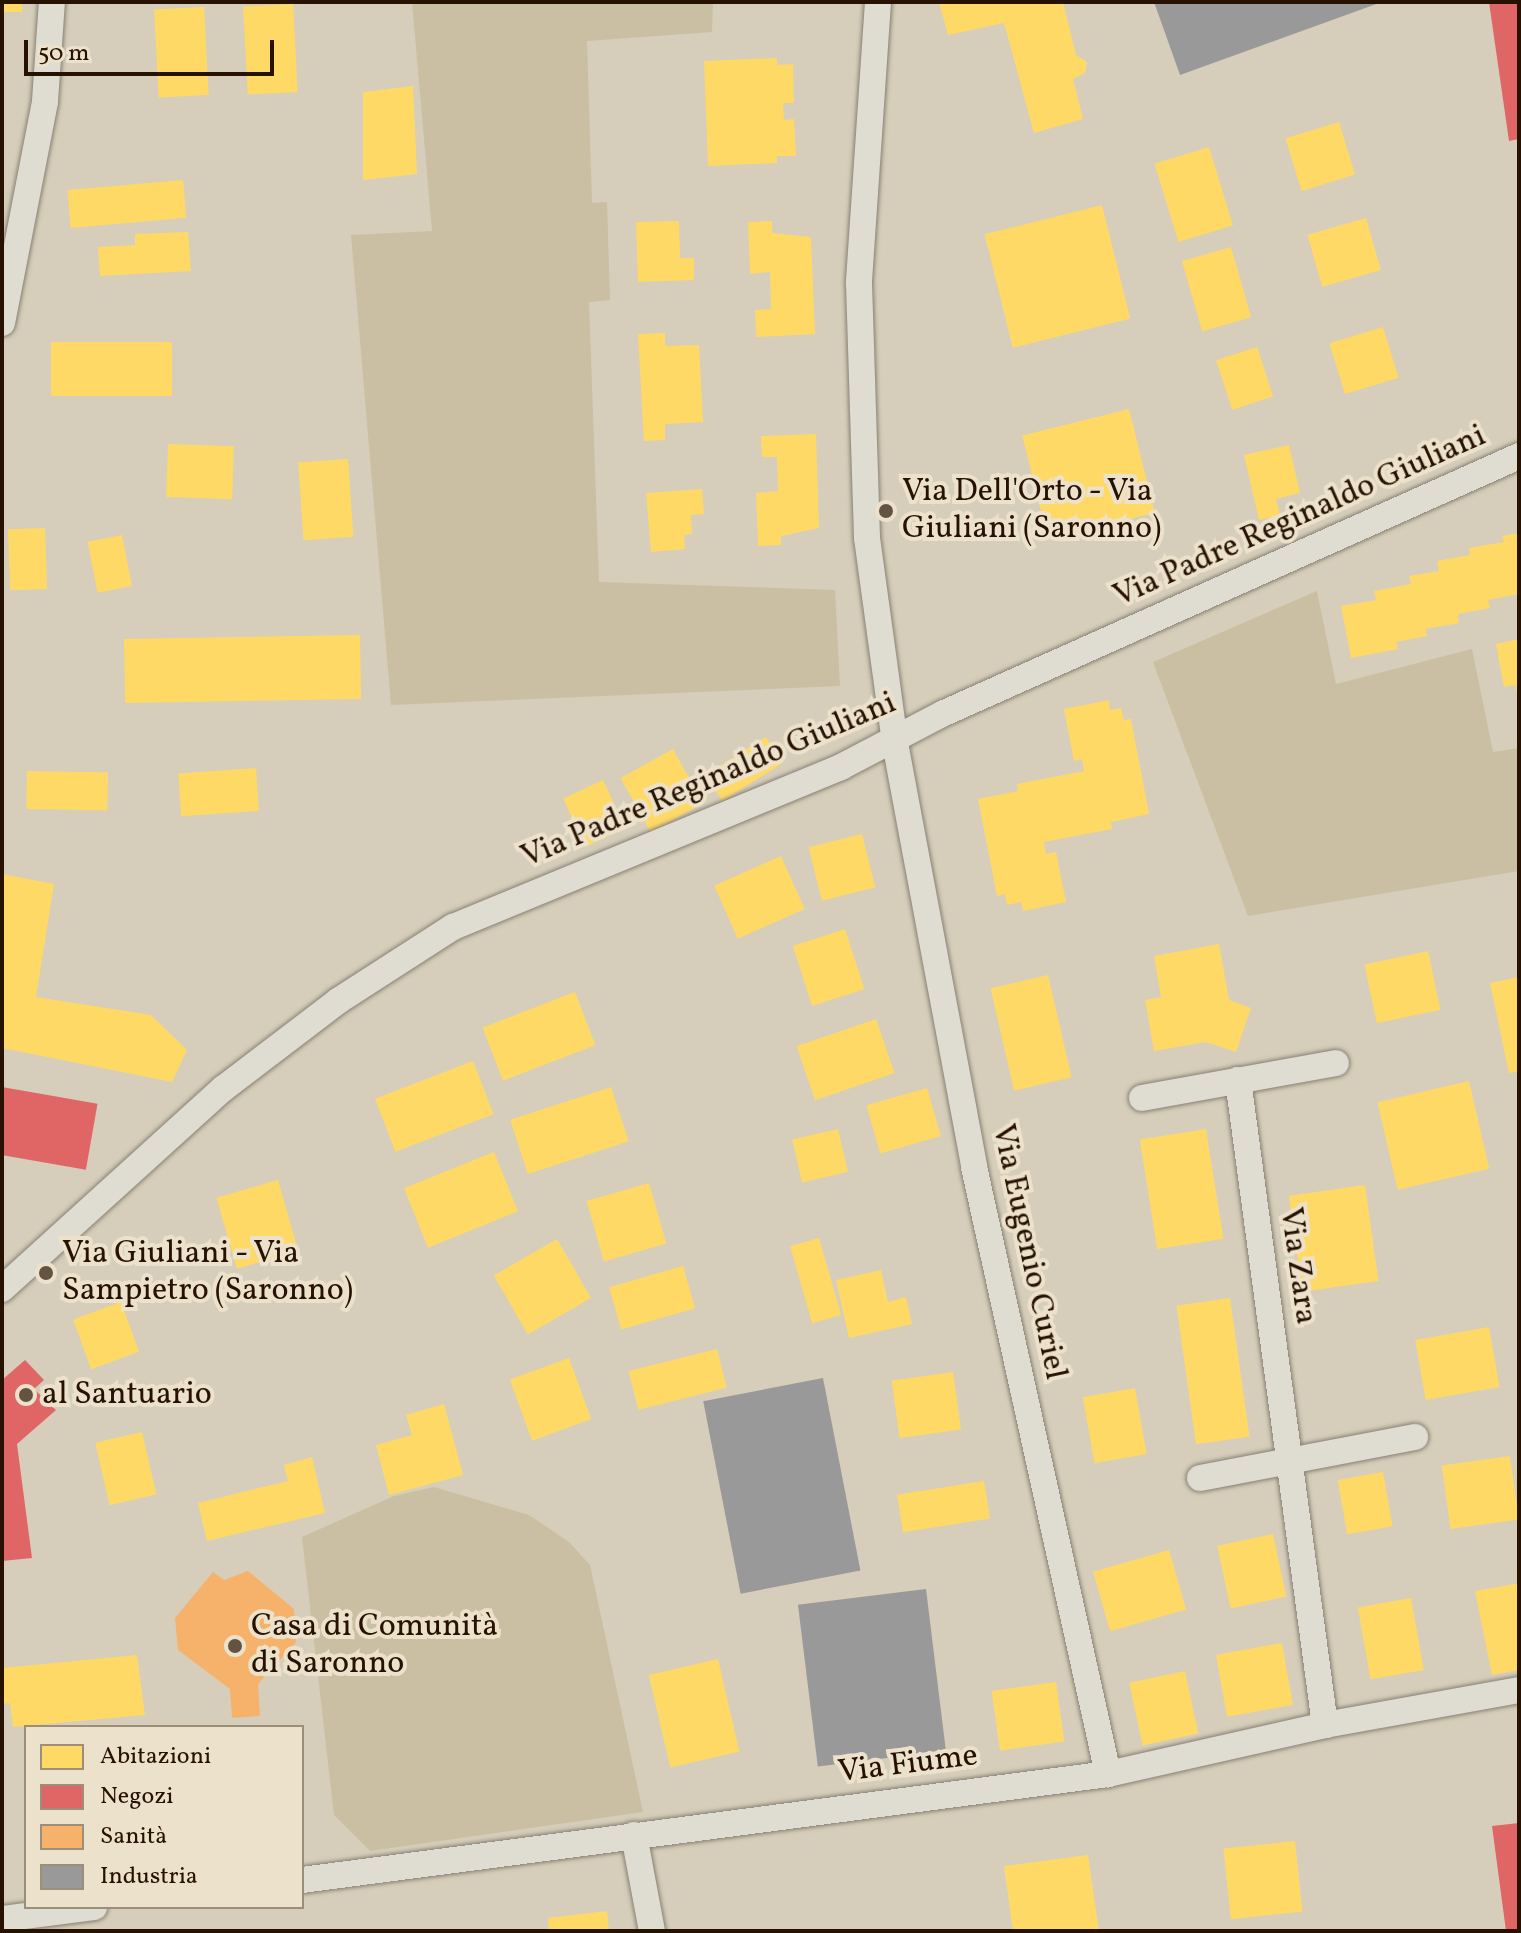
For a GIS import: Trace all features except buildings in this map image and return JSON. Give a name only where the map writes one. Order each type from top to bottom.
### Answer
[{"type":"street","points":[[2,323],[45,101],[52,2]]},
{"type":"street","name":"Via Eugenio Curiel","points":[[878,2],[859,283],[859,423],[867,538],[895,743],[974,1167],[1108,1774]]},
{"type":"street","name":"Via Padre Reginaldo Giuliani","points":[[2,1289],[224,1088],[338,1001],[453,927],[895,743],[942,714],[1519,456]]},
{"type":"street","points":[[1142,1098],[1336,1063]]},
{"type":"street","name":"Via Zara","points":[[1238,1080],[1325,1725]]},
{"type":"street","points":[[1200,1478],[1415,1437]]},
{"type":"street","name":"Via Fiume","points":[[304,1880],[1108,1774],[1325,1725],[1519,1690]]},
{"type":"street","points":[[634,1835],[652,1931]]},
{"type":"street","points":[[2,1919],[79,1909]]},
{"type":"shaded area","points":[[412,2],[713,2],[712,32],[587,41],[592,203],[607,202],[610,300],[589,302],[599,582],[835,590],[840,686],[391,705],[351,235],[432,231]]},
{"type":"shaded area","points":[[1317,591],[1336,684],[1472,649],[1493,752],[1519,748],[1519,871],[1248,916],[1153,662]]},
{"type":"shaded area","points":[[434,1487],[529,1515],[569,1542],[590,1565],[643,1812],[370,1851],[334,1815],[302,1537],[394,1496]]},
{"type":"place","name":"Via Dell'Orto - Via Giuliani (Saronno)","points":[[886,511]]},
{"type":"place","name":"Via Giuliani - Via Sampietro (Saronno)","points":[[46,1273]]},
{"type":"place","name":"al Santuario","points":[[26,1395]]},
{"type":"place","name":"Casa di Comunità di Saronno","points":[[235,1646]]}]
